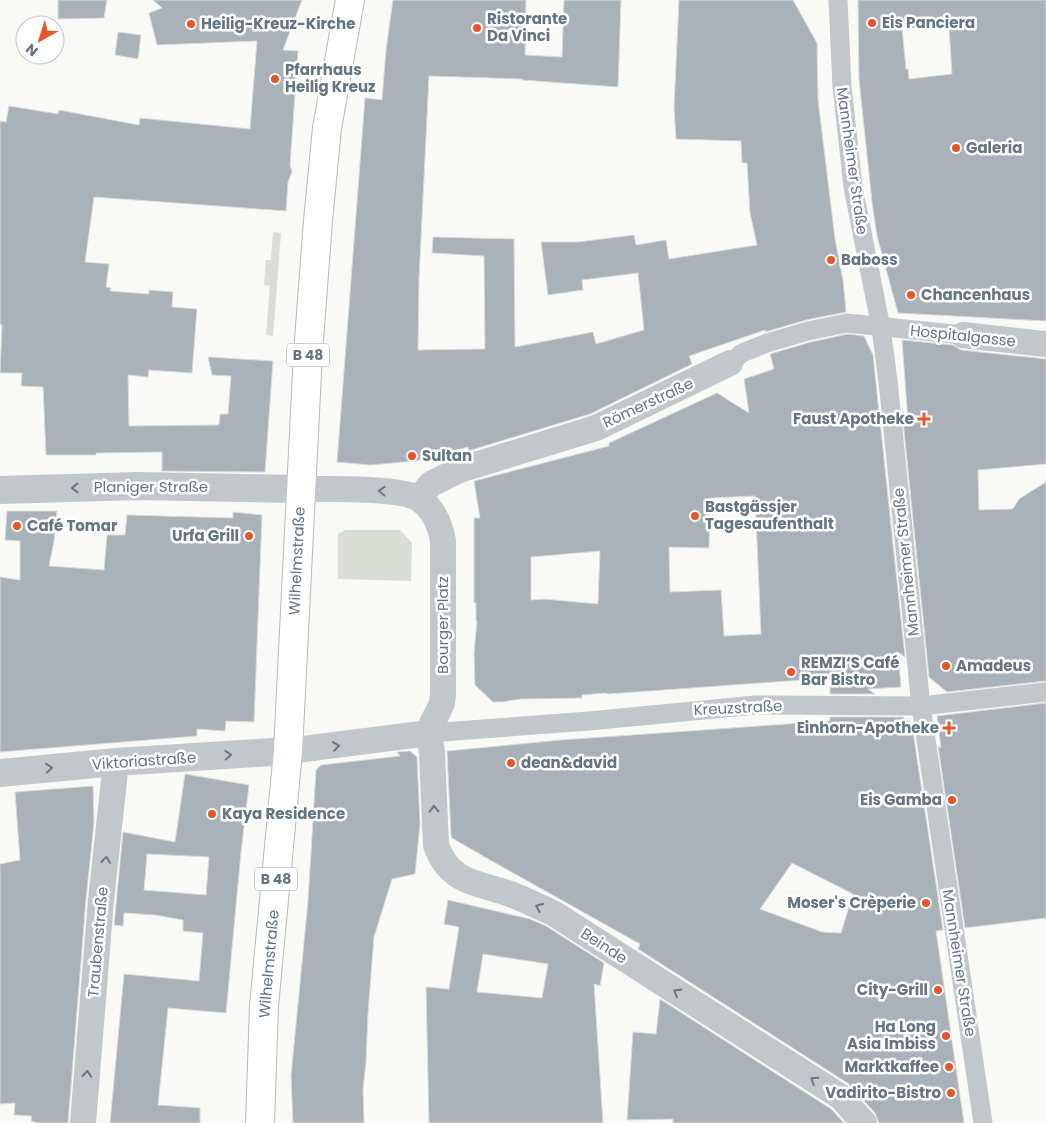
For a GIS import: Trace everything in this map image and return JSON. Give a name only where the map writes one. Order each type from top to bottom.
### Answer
[{"type":"main road","name":"Wilhelmstraße","points":[[260,1123],[264,1006],[288,751],[308,353],[327,128],[350,0]]},
{"type":"street","name":"Mannheimer Straße","points":[[838,0],[842,94],[853,188],[881,328],[921,706],[983,1123]]},
{"type":"street","name":"Römerstraße","points":[[419,498],[431,484],[459,470],[596,428],[730,363],[742,353],[767,343],[808,331],[847,323],[881,328]]},
{"type":"street","name":"Hospitalgasse","points":[[881,328],[1046,344]]},
{"type":"street","name":"Planiger Straße","points":[[0,490],[138,486],[301,488]]},
{"type":"street","points":[[301,488],[402,492],[419,498]]},
{"type":"street","name":"Bourger Platz","points":[[419,498],[432,511],[440,524],[443,541],[443,694],[442,703],[429,733]]},
{"type":"street","name":"Kreuzstraße","points":[[429,733],[588,721],[756,705],[921,706],[1046,692]]},
{"type":"street","points":[[288,751],[429,733]]},
{"type":"street","name":"Beinde","points":[[429,733],[432,753],[436,845],[441,858],[448,867],[463,878],[512,895],[553,913],[841,1097],[864,1123]]},
{"type":"street","name":"Viktoriastraße","points":[[0,772],[116,762],[288,751]]},
{"type":"street","name":"Traubenstraße","points":[[83,1123],[101,900],[116,762]]},
{"type":"shaded area","points":[[273,232],[281,233],[273,336],[266,335],[270,286],[264,285],[266,260],[271,260]]},
{"type":"shaded area","points":[[345,530],[400,530],[412,543],[411,581],[338,579],[338,534]]},
{"type":"building","points":[[58,0],[107,0],[104,18],[65,19],[65,15],[58,15]]},
{"type":"building","points":[[153,0],[302,0],[283,50],[298,51],[290,165],[292,172],[288,182],[286,211],[94,197],[85,262],[109,264],[106,287],[111,288],[110,291],[149,294],[149,290],[173,292],[172,307],[197,309],[192,373],[149,370],[148,377],[128,375],[129,426],[218,425],[220,414],[228,414],[231,376],[212,375],[208,357],[273,361],[265,472],[162,471],[162,452],[46,455],[43,387],[21,386],[22,373],[0,373],[2,325],[0,324],[0,121],[6,122],[9,106],[58,114],[59,110],[139,125],[140,118],[250,129],[257,41],[157,45],[149,13],[162,8]]},
{"type":"building","points":[[393,0],[526,0],[525,55],[562,57],[564,0],[621,0],[618,87],[522,79],[429,76],[419,279],[418,350],[485,349],[484,256],[432,253],[433,237],[514,239],[515,347],[593,332],[596,344],[644,330],[638,273],[582,280],[583,290],[548,295],[541,242],[578,242],[634,235],[636,245],[666,240],[669,259],[757,245],[750,213],[747,163],[742,163],[741,141],[676,139],[674,108],[679,0],[793,0],[817,43],[818,100],[846,312],[806,320],[765,332],[765,330],[689,356],[692,364],[590,414],[468,451],[468,447],[416,461],[370,465],[337,462],[365,98],[382,100]]},
{"type":"building","points":[[858,0],[1046,0],[1046,321],[898,313],[877,236],[859,79]],"holes":[[[949,27],[952,74],[909,79],[908,69],[906,69],[902,28]]]},
{"type":"building","points":[[118,32],[141,35],[138,59],[115,55]]},
{"type":"building","points":[[848,334],[864,336],[873,355],[905,657],[898,652],[901,687],[868,689],[875,694],[830,694],[830,678],[605,693],[582,695],[582,698],[521,699],[493,702],[475,685],[474,653],[477,621],[476,603],[474,603],[474,518],[480,518],[474,481],[609,446],[609,443],[717,393],[749,413],[744,379],[774,369],[770,354]],"holes":[[[755,496],[761,634],[724,636],[721,590],[670,592],[669,547],[709,548],[710,498]],[[600,551],[598,604],[544,599],[531,600],[531,557]]]},
{"type":"building","points":[[902,340],[953,345],[961,350],[1046,359],[1046,464],[978,470],[979,510],[1013,509],[1019,499],[1046,482],[1046,681],[947,692],[929,677],[902,411],[908,421]]},
{"type":"building","points":[[7,511],[57,511],[49,566],[104,570],[107,535],[125,535],[127,515],[233,518],[233,512],[262,515],[254,722],[226,721],[225,731],[197,729],[197,736],[0,752],[0,577],[20,580],[20,541],[5,540]]},
{"type":"building","points":[[1046,703],[1046,918],[965,928],[938,746],[941,748],[937,716]]},
{"type":"building","points":[[830,717],[903,717],[912,725],[943,930],[936,931],[964,1123],[879,1123],[875,1113],[849,1084],[638,949],[640,944],[490,860],[452,838],[451,835],[447,751],[561,740],[830,721]],"holes":[[[792,863],[853,894],[841,933],[822,932],[760,909]]]},
{"type":"building","points":[[410,751],[417,757],[420,824],[415,874],[392,879],[374,937],[363,1089],[364,1123],[293,1123],[291,1076],[308,901],[316,770],[321,765],[400,756],[397,752]]},
{"type":"building","points":[[185,774],[249,785],[226,1013],[168,1008],[158,1105],[200,1108],[200,1123],[110,1123],[124,974],[199,981],[203,933],[183,931],[183,920],[155,915],[124,913],[123,926],[114,925],[123,832],[175,842]],"holes":[[[147,854],[209,857],[206,895],[144,890]]]},
{"type":"building","points":[[93,786],[94,823],[68,1123],[38,1123],[31,1121],[32,1116],[14,1115],[15,1103],[0,1104],[0,864],[20,860],[15,792]]},
{"type":"building","points":[[448,900],[530,919],[546,926],[604,963],[600,986],[594,984],[603,1123],[429,1123],[426,987],[449,989],[459,927],[444,924]],"holes":[[[483,954],[548,964],[542,998],[477,992]]]},
{"type":"building","points":[[660,999],[831,1109],[844,1123],[673,1123],[673,1119],[627,1120],[633,1032],[656,1034]]},
{"type":"place","name":"Eis Panciera","points":[[872,23]]},
{"type":"place","name":"Heilig-Kreuz-Kirche","points":[[191,24]]},
{"type":"place","name":"Ristorante Da Vinci","points":[[477,28]]},
{"type":"place","name":"Pfarrhaus Heilig Kreuz","points":[[275,79]]},
{"type":"place","name":"Galeria","points":[[956,148]]},
{"type":"place","name":"Baboss","points":[[831,260]]},
{"type":"place","name":"Chancenhaus","points":[[911,295]]},
{"type":"place","name":"Faust Apotheke","points":[[924,419]]},
{"type":"place","name":"Sultan","points":[[412,456]]},
{"type":"place","name":"Bastgässjer Tagesaufenthalt","points":[[695,516]]},
{"type":"place","name":"Café Tomar","points":[[17,526]]},
{"type":"place","name":"Urfa Grill","points":[[249,536]]},
{"type":"place","name":"Amadeus","points":[[946,666]]},
{"type":"place","name":"REMZI‘S Café Bar Bistro","points":[[791,672]]},
{"type":"place","name":"Einhorn-Apotheke","points":[[949,728]]},
{"type":"place","name":"dean&david","points":[[511,763]]},
{"type":"place","name":"Eis Gamba","points":[[952,800]]},
{"type":"place","name":"Kaya Residence","points":[[212,814]]},
{"type":"place","name":"Moser's Crèperie","points":[[926,903]]},
{"type":"place","name":"City-Grill","points":[[938,990]]},
{"type":"place","name":"Ha Long Asia Imbiss","points":[[946,1036]]},
{"type":"place","name":"Marktkaffee","points":[[949,1067]]},
{"type":"place","name":"Vadirito-Bistro","points":[[951,1093]]}]
